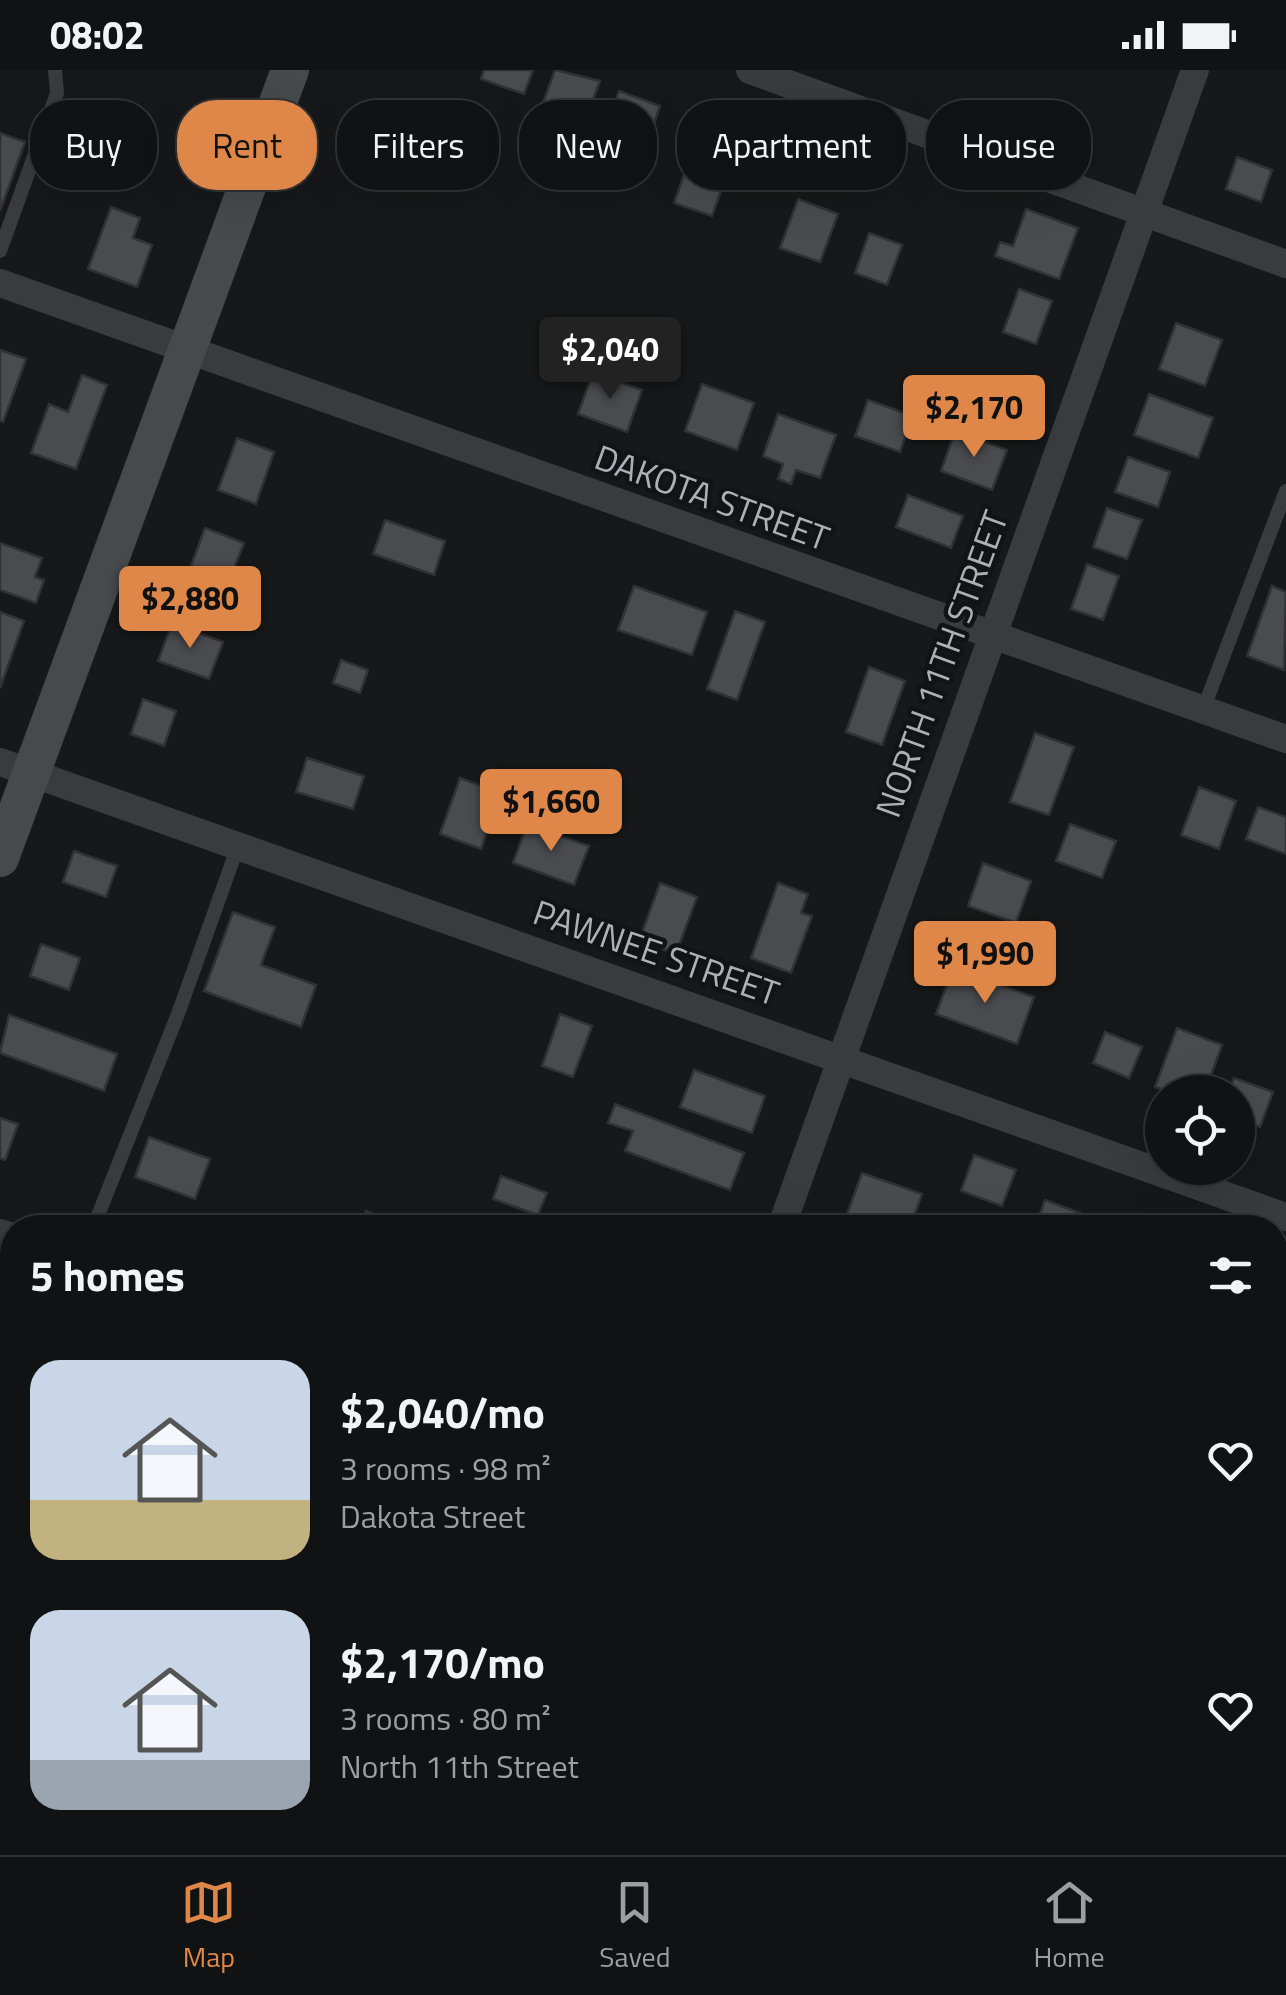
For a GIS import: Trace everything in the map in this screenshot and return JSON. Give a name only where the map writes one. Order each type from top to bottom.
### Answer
[{"type":"street","points":[[0,858],[16,768],[188,352],[290,70]]},
{"type":"street","points":[[750,70],[1286,264]]},
{"type":"street","name":"NORTH 11TH STREET","points":[[785,1215],[1195,70]]},
{"type":"street","name":"DAKOTA STREET","points":[[0,283],[1286,740]]},
{"type":"street","name":"PAWNEE STREET","points":[[16,768],[1278,1215]]},
{"type":"lane","points":[[0,250],[58,93],[55,70]]},
{"type":"lane","points":[[1203,710],[1285,499]]},
{"type":"lane","points":[[98,1215],[238,846]]},
{"type":"building","points":[[484,70],[533,70],[524,94],[481,79]]},
{"type":"building","points":[[555,70],[600,81],[593,100],[544,100]]},
{"type":"building","points":[[619,91],[644,100],[616,100]]},
{"type":"building","points":[[0,133],[25,142],[0,211]]},
{"type":"building","points":[[1237,157],[1272,170],[1261,202],[1226,189]]},
{"type":"building","points":[[679,190],[721,190],[712,216],[674,203]]},
{"type":"building","points":[[798,199],[838,214],[820,262],[780,248]]},
{"type":"building","points":[[111,207],[140,218],[133,238],[152,245],[137,287],[88,269]]},
{"type":"building","points":[[1026,209],[1078,228],[1059,279],[995,256],[1000,242],[1013,246]]},
{"type":"building","points":[[869,233],[902,245],[887,285],[855,273]]},
{"type":"building","points":[[1019,289],[1052,301],[1036,344],[1003,332]]},
{"type":"building","points":[[1176,323],[1222,340],[1205,386],[1159,369]]},
{"type":"building","points":[[0,350],[26,359],[3,422],[0,421]]},
{"type":"building","points":[[593,372],[642,390],[627,432],[578,414]]},
{"type":"building","points":[[82,375],[107,385],[76,469],[31,453],[49,404],[68,412]]},
{"type":"building","points":[[702,384],[754,403],[737,450],[685,431]]},
{"type":"building","points":[[981,384],[1024,399],[1010,439],[967,423]]},
{"type":"building","points":[[1149,394],[1213,418],[1198,458],[1134,435]]},
{"type":"building","points":[[868,400],[913,416],[900,452],[855,436]]},
{"type":"building","points":[[778,414],[836,435],[820,478],[796,470],[791,484],[778,479],[783,464],[763,456]]},
{"type":"building","points":[[955,431],[1007,450],[992,490],[941,471]]},
{"type":"building","points":[[237,438],[274,452],[256,504],[218,490]]},
{"type":"building","points":[[1128,457],[1170,472],[1158,507],[1115,492]]},
{"type":"building","points":[[908,495],[963,516],[951,548],[896,527]]},
{"type":"building","points":[[1107,508],[1142,520],[1127,559],[1093,547]]},
{"type":"building","points":[[385,520],[445,541],[434,575],[373,554]]},
{"type":"building","points":[[205,528],[244,543],[233,571],[246,575],[237,601],[185,582]]},
{"type":"building","points":[[0,543],[42,558],[35,577],[44,580],[36,603],[0,590]]},
{"type":"building","points":[[1087,564],[1119,576],[1103,620],[1071,609]]},
{"type":"building","points":[[634,586],[707,612],[692,655],[618,630]]},
{"type":"building","points":[[1272,586],[1286,592],[1284,670],[1247,656]]},
{"type":"building","points":[[735,611],[765,622],[737,700],[707,689]]},
{"type":"building","points":[[0,612],[24,621],[0,688]]},
{"type":"building","points":[[172,623],[223,642],[209,679],[158,661]]},
{"type":"building","points":[[341,660],[368,670],[360,693],[333,683]]},
{"type":"building","points":[[869,667],[905,681],[882,745],[846,732]]},
{"type":"building","points":[[143,699],[176,711],[164,746],[131,734]]},
{"type":"building","points":[[1035,733],[1074,747],[1049,815],[1010,802]]},
{"type":"building","points":[[307,758],[364,776],[353,809],[296,792]]},
{"type":"building","points":[[460,778],[501,793],[481,849],[440,834]]},
{"type":"building","points":[[1199,787],[1236,801],[1219,849],[1181,835]]},
{"type":"building","points":[[1258,807],[1286,817],[1286,854],[1246,839]]},
{"type":"building","points":[[527,824],[589,846],[574,885],[513,863]]},
{"type":"building","points":[[1070,824],[1116,841],[1102,878],[1056,861]]},
{"type":"building","points":[[74,851],[117,866],[106,897],[63,882]]},
{"type":"building","points":[[983,863],[1031,881],[1016,923],[968,906]]},
{"type":"building","points":[[660,883],[697,897],[676,954],[639,941]]},
{"type":"building","points":[[778,883],[808,894],[801,913],[812,916],[791,973],[751,958]]},
{"type":"building","points":[[233,912],[275,927],[261,965],[316,985],[301,1027],[204,991]]},
{"type":"building","points":[[41,944],[80,958],[69,990],[30,976]]},
{"type":"building","points":[[953,968],[1034,997],[1017,1044],[936,1014]]},
{"type":"building","points":[[560,1014],[592,1026],[573,1077],[542,1066]]},
{"type":"building","points":[[9,1015],[117,1054],[104,1091],[0,1053]]},
{"type":"building","points":[[1177,1028],[1222,1045],[1211,1075],[1159,1075]]},
{"type":"building","points":[[1105,1032],[1142,1047],[1129,1078],[1093,1063]]},
{"type":"building","points":[[694,1070],[765,1096],[752,1133],[680,1107]]},
{"type":"building","points":[[1255,1086],[1273,1092],[1260,1127],[1255,1125]]},
{"type":"building","points":[[615,1104],[744,1153],[730,1190],[625,1151],[633,1131],[608,1123]]},
{"type":"building","points":[[0,1118],[18,1124],[5,1160],[0,1158]]},
{"type":"building","points":[[149,1137],[210,1159],[195,1199],[135,1177]]},
{"type":"building","points":[[974,1155],[1016,1170],[1002,1206],[961,1191]]},
{"type":"building","points":[[862,1173],[922,1194],[915,1215],[847,1214]]},
{"type":"building","points":[[501,1176],[547,1193],[538,1215],[493,1199]]},
{"type":"building","points":[[1045,1200],[1085,1215],[1040,1215]]}]
